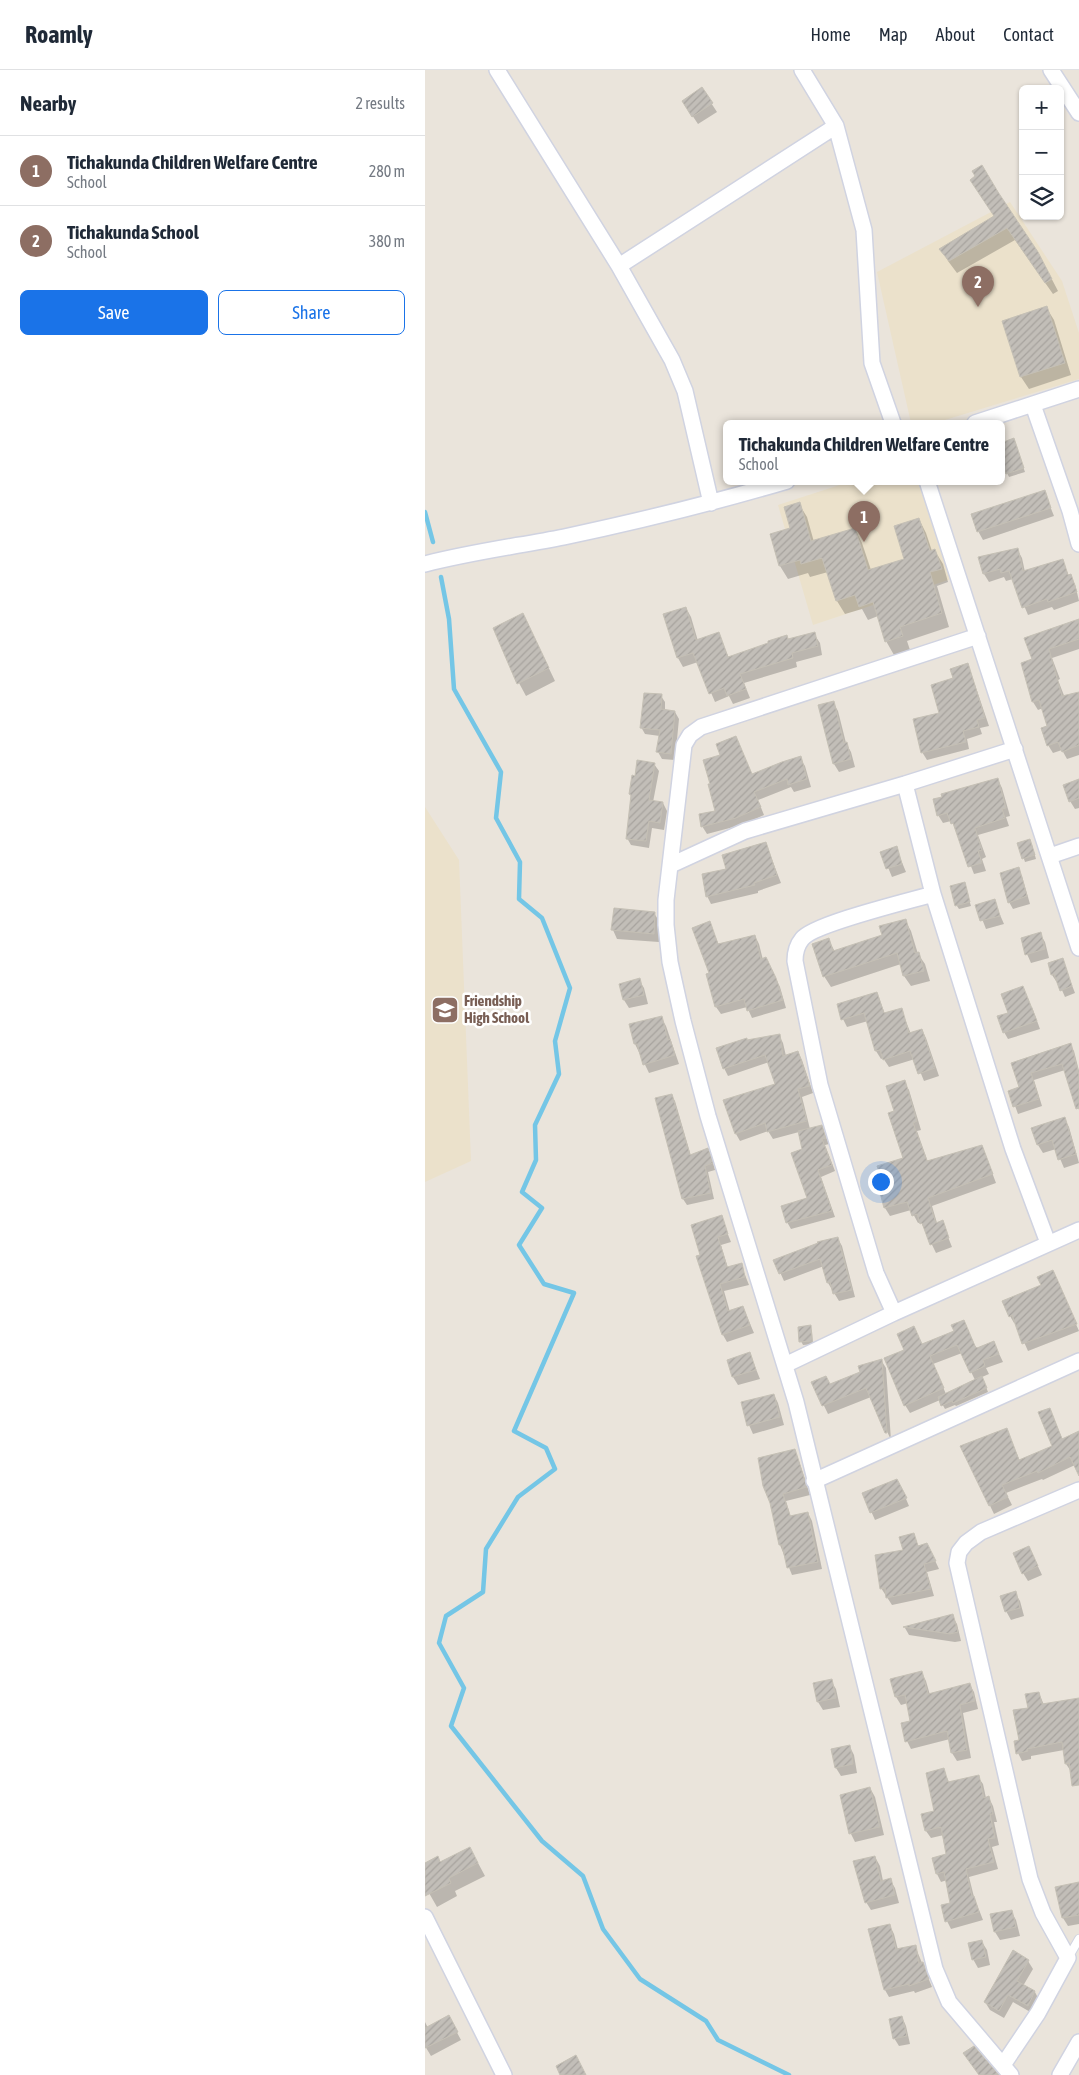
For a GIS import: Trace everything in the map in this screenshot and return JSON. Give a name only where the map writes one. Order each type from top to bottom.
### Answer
[{"type":"street","points":[[497,70],[619,266],[668,352],[685,391],[711,503]]},
{"type":"street","points":[[802,70],[836,126],[864,230],[872,362],[892,420]]},
{"type":"street","points":[[1051,70],[1079,113]]},
{"type":"street","points":[[619,266],[836,126]]},
{"type":"street","points":[[984,420],[1079,389]]},
{"type":"street","points":[[1033,404],[1074,509],[1079,544]]},
{"type":"street","points":[[425,564],[458,556],[563,537],[711,503],[773,485]]},
{"type":"street","points":[[928,485],[1079,948]]},
{"type":"street","points":[[978,636],[701,728],[690,735],[684,745],[666,900],[666,926],[669,962],[683,1021],[708,1116],[796,1402],[939,1982],[954,2009],[1007,2070],[1068,1958],[1043,1913],[1030,1879],[957,1563],[959,1552],[981,1532],[1079,1490]]},
{"type":"street","points":[[671,865],[745,831],[905,784],[1015,748]]},
{"type":"street","points":[[905,784],[933,894],[1013,1149],[1049,1243]]},
{"type":"street","points":[[1050,856],[1079,846]]},
{"type":"street","points":[[894,1313],[877,1273],[820,1085],[795,952],[802,939],[819,928],[933,894]]},
{"type":"street","points":[[785,1365],[894,1313],[1079,1230]]},
{"type":"street","points":[[814,1481],[1079,1361]]},
{"type":"street","points":[[425,1917],[504,2075]]},
{"type":"street","points":[[1060,2075],[1079,2042]]},
{"type":"lane","points":[[1068,1958],[1079,1939]]},
{"type":"shaded area","points":[[1010,202],[1019,216],[1019,220],[1022,220],[1062,281],[1079,333],[1079,379],[945,420],[910,420],[877,272]]},
{"type":"shaded area","points":[[840,485],[919,485],[951,579],[813,625],[778,505]]},
{"type":"shaded area","name":"Friendship High School","points":[[425,807],[459,860],[471,1161],[425,1182]]},
{"type":"building","points":[[702,87],[713,103],[692,117],[682,101]]},
{"type":"building","points":[[982,165],[1038,252],[1052,279],[1045,283],[1007,228],[949,261],[939,249],[994,216],[970,180],[975,176],[972,171]]},
{"type":"building","points":[[1047,306],[1065,363],[1020,377],[1002,321]]},
{"type":"building","points":[[1014,438],[1024,468],[1006,474],[1005,441]]},
{"type":"building","points":[[1045,490],[1051,508],[977,532],[971,514]]},
{"type":"building","points":[[800,502],[811,541],[855,528],[868,570],[904,559],[894,526],[919,518],[930,551],[935,549],[942,569],[930,572],[942,613],[900,627],[903,636],[885,642],[873,602],[859,607],[855,595],[836,601],[822,558],[801,564],[800,560],[779,566],[770,534],[790,528],[784,507]]},
{"type":"building","points":[[1018,548],[1023,571],[1063,559],[1068,575],[1071,574],[1077,592],[1048,602],[1047,599],[1022,608],[1009,571],[1001,573],[1000,569],[983,574],[978,557]]},
{"type":"building","points":[[686,607],[696,640],[719,632],[728,657],[787,635],[788,639],[815,632],[818,646],[792,653],[793,658],[740,674],[746,689],[727,696],[724,688],[709,694],[693,653],[677,658],[663,614]]},
{"type":"building","points":[[523,613],[549,668],[517,684],[493,628]]},
{"type":"building","points":[[1079,619],[1079,639],[1049,649],[1062,696],[1079,692],[1079,745],[1062,752],[1058,742],[1047,746],[1041,728],[1047,726],[1039,700],[1032,702],[1021,663],[1032,659],[1024,638]]},
{"type":"building","points":[[968,663],[985,718],[977,720],[979,727],[963,731],[966,742],[921,753],[913,719],[939,713],[931,685],[953,678],[950,669]]},
{"type":"building","points":[[644,693],[662,694],[661,709],[675,711],[671,754],[656,752],[660,730],[640,728]]},
{"type":"building","points":[[834,701],[844,743],[847,742],[851,759],[833,764],[818,705]]},
{"type":"building","points":[[736,736],[752,774],[801,756],[807,779],[788,785],[787,779],[754,792],[761,807],[736,818],[701,827],[699,814],[715,811],[703,760],[720,755],[716,744]]},
{"type":"building","points":[[637,760],[655,763],[649,800],[663,802],[660,823],[649,821],[646,841],[626,839],[631,795],[629,794],[632,775],[635,776]]},
{"type":"building","points":[[998,778],[1006,808],[1002,809],[1005,818],[975,828],[982,850],[978,851],[982,863],[968,867],[953,823],[951,824],[947,813],[937,816],[933,799],[942,797],[941,794]]},
{"type":"building","points":[[1079,779],[1079,798],[1069,802],[1063,785]]},
{"type":"building","points":[[1030,839],[1035,855],[1022,859],[1017,843]]},
{"type":"building","points":[[766,842],[777,875],[754,883],[755,885],[706,897],[702,874],[726,869],[722,855]]},
{"type":"building","points":[[897,846],[902,864],[886,869],[880,852]]},
{"type":"building","points":[[1019,867],[1027,896],[1008,903],[1000,873]]},
{"type":"building","points":[[965,882],[970,902],[955,906],[950,886]]},
{"type":"building","points":[[995,899],[1000,916],[980,921],[975,905]]},
{"type":"building","points":[[614,908],[655,912],[654,934],[611,930]]},
{"type":"building","points":[[906,919],[915,953],[919,952],[924,971],[903,976],[897,953],[823,977],[812,944],[829,938],[833,951],[882,935],[879,926]]},
{"type":"building","points":[[710,921],[718,944],[755,935],[761,959],[766,957],[776,978],[783,1000],[747,1011],[744,999],[715,1007],[706,974],[709,973],[692,928]]},
{"type":"building","points":[[1041,932],[1045,949],[1025,955],[1021,938]]},
{"type":"building","points":[[1063,958],[1072,986],[1060,991],[1054,974],[1051,975],[1048,963]]},
{"type":"building","points":[[640,978],[644,995],[623,1000],[619,984]]},
{"type":"building","points":[[1023,986],[1037,1021],[1003,1033],[997,1016],[1008,1013],[1001,994]]},
{"type":"building","points":[[877,992],[884,1013],[902,1008],[909,1033],[922,1029],[935,1068],[918,1074],[910,1051],[883,1060],[880,1050],[875,1051],[864,1013],[841,1020],[837,1004]]},
{"type":"building","points":[[662,1016],[668,1040],[670,1039],[675,1055],[643,1065],[637,1044],[634,1044],[629,1024]]},
{"type":"building","points":[[780,1034],[783,1056],[798,1051],[810,1086],[798,1089],[807,1121],[767,1132],[765,1123],[735,1134],[723,1100],[775,1084],[765,1055],[723,1069],[716,1048],[747,1038],[747,1040]]},
{"type":"building","points":[[1071,1043],[1079,1075],[1079,1108],[1076,1109],[1062,1064],[1031,1073],[1039,1099],[1013,1107],[1008,1091],[1019,1087],[1011,1063]]},
{"type":"building","points":[[905,1080],[917,1121],[913,1123],[927,1161],[982,1145],[993,1174],[928,1198],[936,1223],[943,1220],[949,1238],[930,1245],[922,1223],[920,1224],[917,1214],[912,1216],[907,1202],[884,1208],[879,1189],[884,1187],[877,1166],[903,1158],[888,1113],[894,1111],[886,1086]]},
{"type":"building","points":[[672,1094],[690,1155],[708,1148],[713,1163],[705,1166],[711,1193],[682,1199],[655,1098]]},
{"type":"building","points":[[1065,1117],[1076,1154],[1058,1160],[1052,1140],[1037,1145],[1031,1128]]},
{"type":"building","points":[[822,1125],[826,1138],[822,1139],[832,1165],[818,1170],[832,1211],[786,1223],[781,1206],[807,1198],[791,1153],[802,1149],[798,1131]]},
{"type":"building","points":[[722,1215],[728,1234],[718,1237],[727,1267],[742,1263],[745,1277],[720,1284],[728,1311],[743,1306],[750,1325],[722,1335],[696,1256],[700,1255],[691,1225]]},
{"type":"building","points":[[838,1237],[852,1290],[833,1294],[830,1282],[827,1283],[820,1259],[779,1274],[773,1260],[817,1242]]},
{"type":"building","points":[[1053,1270],[1077,1324],[1022,1344],[1012,1315],[1009,1317],[1002,1301],[1041,1285],[1037,1277]]},
{"type":"building","points":[[964,1320],[977,1348],[994,1341],[999,1354],[983,1360],[985,1366],[970,1373],[957,1345],[930,1356],[944,1388],[904,1406],[884,1358],[904,1350],[897,1334],[914,1326],[922,1344],[954,1331],[951,1325]]},
{"type":"building","points":[[811,1325],[812,1341],[799,1342],[798,1327]]},
{"type":"building","points":[[750,1352],[756,1370],[732,1377],[727,1360]]},
{"type":"building","points":[[882,1359],[887,1433],[885,1433],[866,1388],[822,1406],[811,1382],[826,1376],[830,1384],[860,1372],[858,1366]]},
{"type":"building","points":[[982,1376],[987,1388],[953,1403],[952,1401],[941,1406],[938,1397]]},
{"type":"building","points":[[774,1394],[780,1417],[747,1426],[741,1402]]},
{"type":"building","points":[[1050,1408],[1062,1439],[1079,1431],[1079,1476],[1070,1457],[1038,1473],[1037,1471],[1002,1485],[1008,1497],[989,1506],[960,1446],[1007,1428],[1019,1460],[1052,1446],[1038,1412]]},
{"type":"building","points":[[795,1449],[807,1487],[783,1494],[790,1516],[808,1512],[818,1562],[787,1568],[782,1545],[779,1545],[770,1503],[763,1486],[758,1458]]},
{"type":"building","points":[[897,1479],[907,1498],[870,1513],[862,1493]]},
{"type":"building","points":[[914,1533],[918,1546],[927,1543],[936,1561],[924,1564],[931,1589],[886,1598],[885,1588],[880,1589],[875,1555],[903,1550],[899,1537]]},
{"type":"building","points":[[1029,1546],[1038,1566],[1022,1574],[1013,1553]]},
{"type":"building","points":[[1016,1591],[1020,1608],[1005,1612],[1000,1596]]},
{"type":"building","points":[[953,1614],[958,1632],[950,1634],[903,1627]]},
{"type":"building","points":[[922,1671],[928,1694],[970,1683],[975,1701],[960,1705],[967,1750],[951,1753],[947,1731],[905,1742],[901,1723],[910,1721],[905,1695],[895,1697],[890,1679]]},
{"type":"building","points":[[832,1679],[836,1698],[817,1702],[813,1683]]},
{"type":"building","points":[[1039,1692],[1042,1704],[1079,1698],[1079,1785],[1072,1786],[1069,1763],[1065,1764],[1062,1742],[1027,1749],[1028,1751],[1016,1754],[1014,1741],[1019,1740],[1013,1710],[1028,1708],[1025,1694]]},
{"type":"building","points":[[850,1745],[853,1764],[835,1768],[831,1749]]},
{"type":"building","points":[[944,1768],[948,1782],[979,1775],[984,1798],[989,1796],[993,1814],[990,1814],[995,1838],[988,1839],[994,1862],[966,1869],[972,1896],[974,1896],[979,1912],[945,1922],[941,1905],[950,1903],[944,1872],[936,1874],[932,1858],[946,1854],[941,1827],[925,1831],[921,1814],[934,1811],[926,1773]]},
{"type":"building","points":[[870,1787],[880,1827],[849,1834],[840,1795]]},
{"type":"building","points":[[470,1847],[478,1863],[449,1878],[451,1883],[425,1896],[425,1863],[438,1856],[440,1862]]},
{"type":"building","points":[[875,1856],[881,1881],[891,1878],[895,1895],[865,1903],[853,1861]]},
{"type":"building","points":[[1079,1882],[1079,1915],[1062,1918],[1055,1887]]},
{"type":"building","points":[[1012,1910],[1016,1927],[994,1932],[990,1914]]},
{"type":"building","points":[[890,1924],[896,1949],[916,1945],[919,1963],[923,1962],[929,1979],[909,1986],[909,1984],[884,1990],[868,1929]]},
{"type":"building","points":[[982,1940],[986,1957],[972,1960],[968,1943]]},
{"type":"building","points":[[1013,1950],[1029,1960],[1017,1981],[1035,1991],[1028,2006],[1008,1995],[999,2011],[984,2002]]},
{"type":"building","points":[[449,2015],[458,2032],[425,2048],[425,2028]]},
{"type":"building","points":[[902,2016],[907,2036],[893,2039],[889,2019]]},
{"type":"building","points":[[974,2046],[999,2075],[979,2075],[963,2053]]},
{"type":"building","points":[[576,2055],[586,2075],[560,2075],[556,2066]]},
{"type":"waterway","points":[[425,512],[433,542]]},
{"type":"waterway","points":[[441,577],[449,619],[454,689],[501,772],[496,818],[520,862],[519,899],[542,918],[570,988],[555,1041],[559,1074],[535,1125],[536,1160],[522,1192],[542,1208],[519,1245],[544,1284],[574,1293],[514,1431],[546,1448],[555,1469],[518,1497],[486,1549],[483,1592],[446,1616],[439,1643],[464,1688],[451,1726],[542,1841],[583,1876],[603,1929],[640,1979],[706,2021],[718,2040],[789,2075]]},
{"type":"place","name":"Tichakunda School","points":[[978,307]]},
{"type":"place","name":"Tichakunda Children Welfare Centre","points":[[864,542]]},
{"type":"place","name":"Friendship High School","points":[[445,1010]]}]
